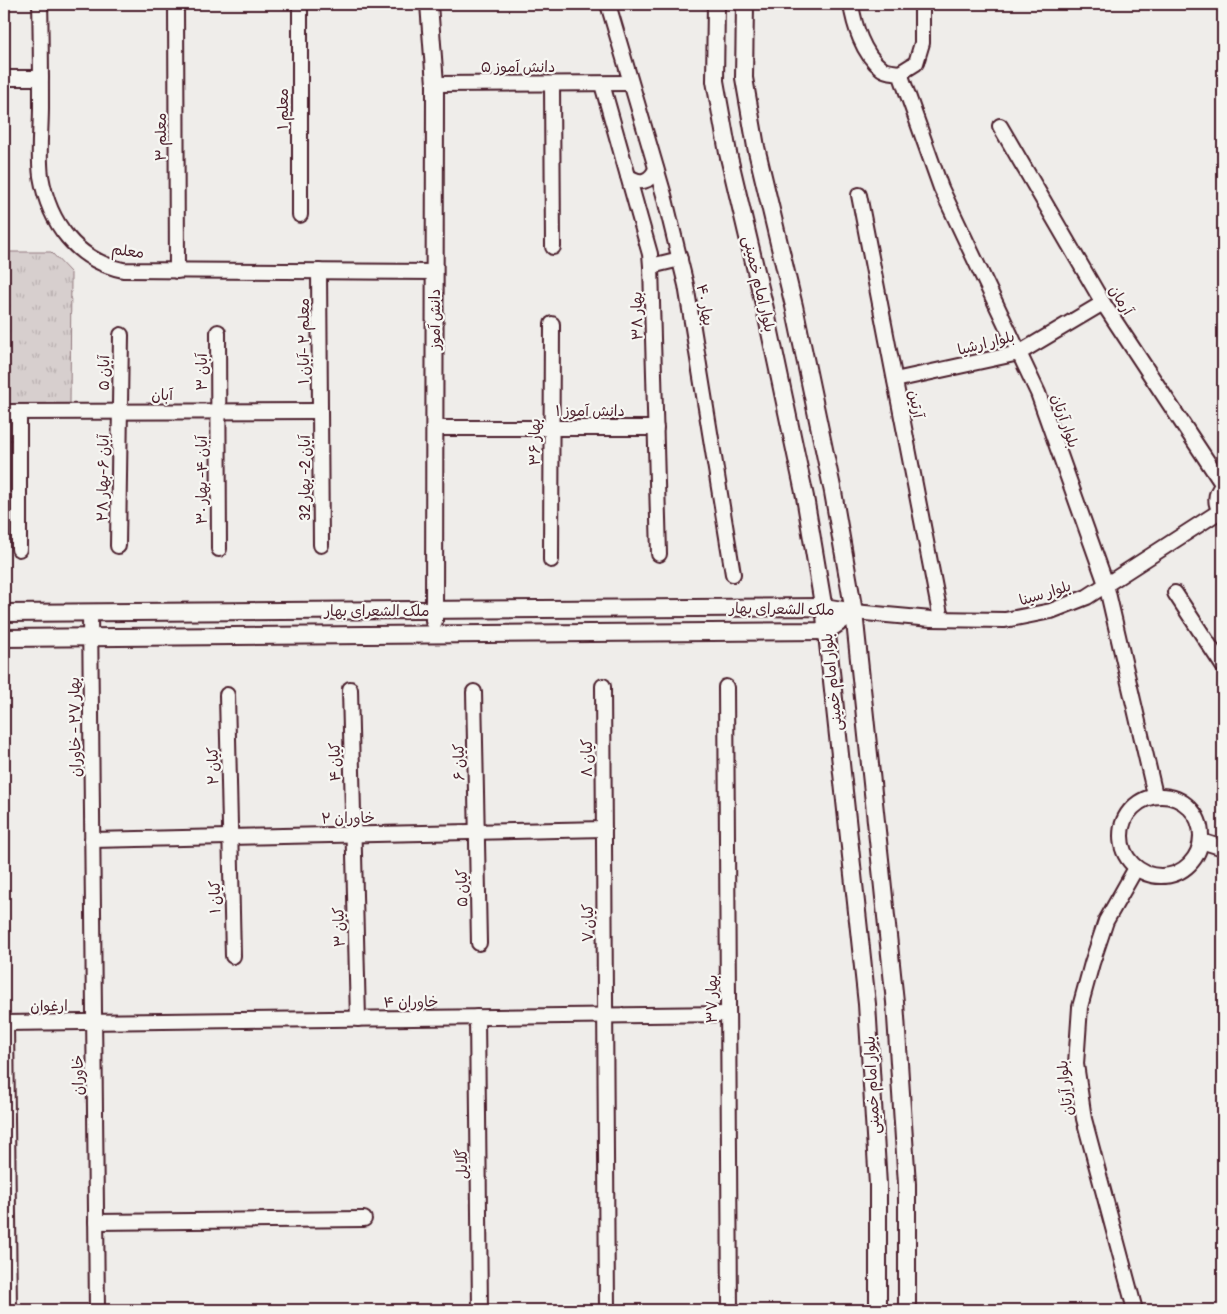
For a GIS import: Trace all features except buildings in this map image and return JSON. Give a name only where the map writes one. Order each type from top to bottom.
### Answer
[{"type":"street","name":"معلم","points":[[40,4],[41,175],[50,211],[56,222],[72,244],[91,259],[123,270],[434,272]]},
{"type":"street","name":"معلم ۳","points":[[176,4],[177,271]]},
{"type":"street","name":"معلم ۱","points":[[300,4],[300,215]]},
{"type":"street","name":"دانش آموز","points":[[429,4],[435,84],[434,634]]},
{"type":"street","name":"بهار ۴۰","points":[[608,4],[656,169],[686,285],[732,574]]},
{"type":"street","name":"بلوار امام خمینی","points":[[716,4],[716,81],[728,153],[766,313],[799,468],[827,631],[867,1004],[878,1185],[878,1310]]},
{"type":"street","name":"بلوار امام خمینی","points":[[745,4],[744,78],[754,137],[794,306],[833,492],[854,612],[896,1002],[907,1184],[907,1310]]},
{"type":"street","points":[[851,4],[857,28],[869,54],[882,69],[900,73],[916,63],[922,43],[922,4]]},
{"type":"street","name":"بلوار آرتان","points":[[900,73],[941,188],[1038,393],[1106,584],[1155,795]]},
{"type":"street","points":[[4,78],[41,78]]},
{"type":"street","name":"دانش آموز ۵","points":[[435,84],[630,83]]},
{"type":"street","points":[[552,84],[554,247]]},
{"type":"street","name":"بهار ۳۸","points":[[602,84],[652,266],[659,554]]},
{"type":"street","name":"آرمان","points":[[1000,126],[1103,303],[1223,485]]},
{"type":"street","points":[[628,176],[636,181],[644,182],[652,177],[656,169]]},
{"type":"street","name":"آرتین","points":[[859,195],[941,619]]},
{"type":"street","points":[[652,266],[680,259]]},
{"type":"street","name":"معلم ۲ -آبان ۱","points":[[319,271],[320,410]]},
{"type":"street","name":"بلوار ارشیا","points":[[895,380],[1019,353],[1103,303]]},
{"type":"street","name":"بهار ۳۶","points":[[551,560],[552,324]]},
{"type":"street","name":"آبان ۳","points":[[218,332],[218,411]]},
{"type":"street","name":"آبان ۵","points":[[120,412],[121,335]]},
{"type":"street","name":"آبان","points":[[4,412],[320,410]]},
{"type":"street","name":"آبان 2- بهار 32","points":[[320,410],[321,545]]},
{"type":"street","name":"آبان ۴- بهار ۳۰","points":[[218,411],[219,549]]},
{"type":"street","points":[[19,549],[20,412]]},
{"type":"street","name":"آبان ۶-بهار ۲۸","points":[[118,546],[120,412]]},
{"type":"street","name":"دانش آموز ۱","points":[[434,428],[656,428]]},
{"type":"street","points":[[1222,512],[1216,497],[1223,485]]},
{"type":"street","name":"بلوار سینا","points":[[854,612],[941,619],[1005,620],[1051,611],[1087,597],[1222,512]]},
{"type":"street","points":[[1175,593],[1219,651],[1223,666]]},
{"type":"street","name":"ملک الشعرای بهار","points":[[4,613],[824,607],[854,612]]},
{"type":"street","name":"بهار ۲۷ - خاوران","points":[[90,612],[92,840]]},
{"type":"street","name":"ملک الشعرای بهار","points":[[4,638],[827,631],[854,612]]},
{"type":"street","name":"کیان ۸","points":[[603,686],[604,829]]},
{"type":"street","name":"بهار ۳۷","points":[[726,687],[730,1310]]},
{"type":"street","name":"کیان ۴","points":[[350,689],[353,835]]},
{"type":"street","name":"کیان ۶","points":[[474,692],[477,832]]},
{"type":"street","name":"کیان ۲","points":[[228,695],[230,837]]},
{"type":"street","points":[[1155,795],[1176,798],[1193,810],[1201,830],[1201,841],[1193,860],[1177,873],[1156,876],[1136,868],[1123,852],[1120,831],[1123,820],[1132,807],[1145,798],[1155,795]]},
{"type":"street","name":"خاوران ۲","points":[[92,840],[604,829]]},
{"type":"street","name":"کیان ۷","points":[[604,829],[607,1310]]},
{"type":"street","name":"کیان ۵","points":[[477,832],[479,943]]},
{"type":"street","name":"کیان ۳","points":[[353,835],[358,1019]]},
{"type":"street","name":"کیان ۱","points":[[230,837],[233,956]]},
{"type":"street","name":"خاوران","points":[[92,840],[97,1310]]},
{"type":"street","points":[[1201,841],[1223,848]]},
{"type":"street","name":"بلوار آرتان","points":[[1135,1310],[1084,1119],[1076,1064],[1080,1007],[1092,963],[1106,921],[1136,868]]},
{"type":"street","name":"خاوران ۴","points":[[94,1022],[728,1014]]},
{"type":"street","name":"گلایل","points":[[477,1017],[480,1310]]},
{"type":"street","name":"ارغوان","points":[[5,1023],[94,1022]]},
{"type":"street","points":[[5,1023],[9,1310]]},
{"type":"street","points":[[96,1222],[364,1219]]},
{"type":"green space","points":[[4,252],[51,252],[71,273],[70,404],[4,404]]}]
